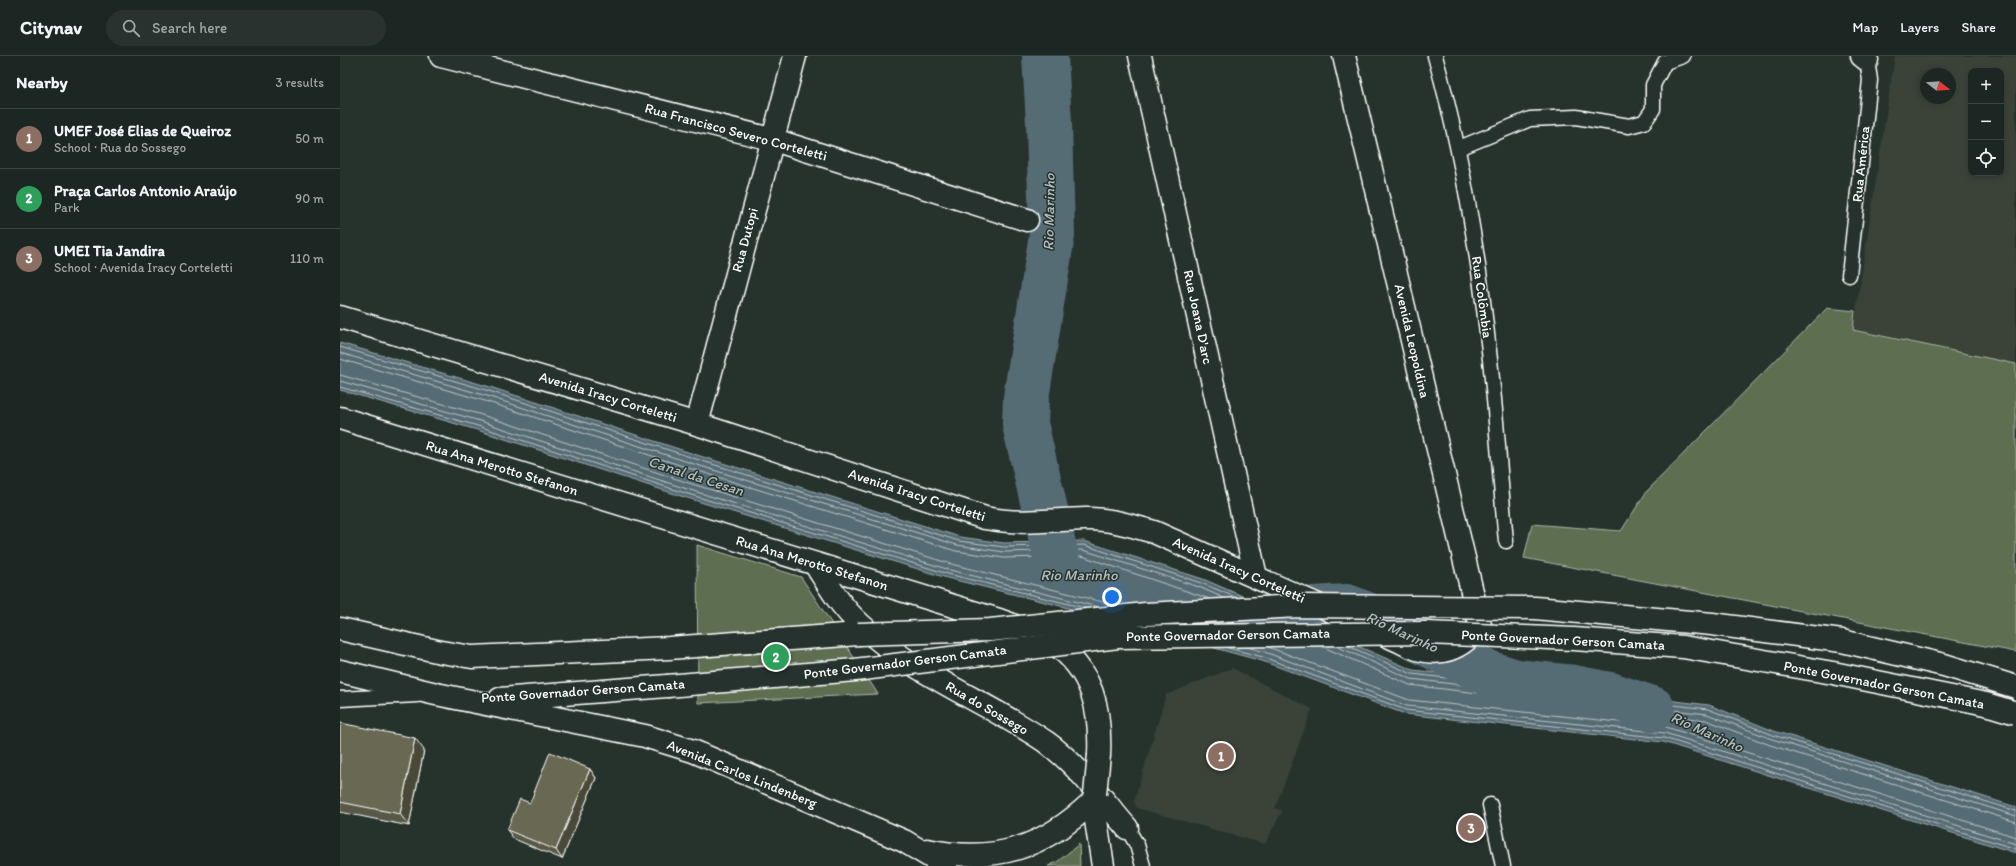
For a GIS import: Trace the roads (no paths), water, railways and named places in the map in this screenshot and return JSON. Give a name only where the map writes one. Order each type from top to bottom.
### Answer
[{"type":"main road","name":"Rua Francisco Severo Corteletti","points":[[441,56],[771,140],[1027,220]]},
{"type":"main road","name":"Rua Dutopi","points":[[697,424],[771,140],[795,56]]},
{"type":"main road","name":"Rua Joana D'arc","points":[[1140,56],[1256,577]]},
{"type":"main road","name":"Avenida Leopoldina","points":[[1344,56],[1480,625]]},
{"type":"main road","name":"Avenida Iracy Corteletti","points":[[340,317],[697,424],[985,518],[1014,522],[1041,523],[1079,520],[1106,520],[1154,532],[1422,652],[1449,650],[1472,636],[1480,625]]},
{"type":"main road","name":"Rua Ana Merotto Stefanon","points":[[340,418],[999,620],[1053,643],[1069,657],[1078,668],[1092,692],[1098,712],[1099,755],[1094,798],[1103,866]]},
{"type":"main road","name":"Rua do Sossego","points":[[815,564],[842,605],[860,625],[906,659],[1047,743],[1071,762],[1127,828]]},
{"type":"main road","name":"Ponte Governador Gerson Camata","points":[[340,629],[441,652],[472,656],[669,648],[858,634],[990,630],[1146,614],[1299,606],[1535,608],[1712,624],[1842,641],[1944,665],[2016,687]]},
{"type":"main road","name":"Ponte Governador Gerson Camata","points":[[436,694],[492,700],[667,686],[855,670],[1118,637],[1426,633],[1574,639],[1683,647],[1833,673],[1986,704],[2016,713]]},
{"type":"main road","name":"Avenida Carlos Lindenberg","points":[[340,671],[436,694],[638,735],[693,751],[904,841],[946,866]]},
{"type":"main road","points":[[904,841],[928,850],[953,855],[979,855],[1005,852],[1029,845],[1053,834],[1074,819],[1094,798]]},
{"type":"lane","name":"Rua Colômbia","points":[[1435,56],[1459,148],[1478,263],[1490,361],[1506,541]]},
{"type":"lane","points":[[1459,148],[1530,119],[1576,117],[1629,126],[1644,122],[1653,109],[1653,85],[1666,62],[1683,56]]},
{"type":"lane","name":"Rua América","points":[[1850,274],[1870,80],[1864,58]]},
{"type":"lane","points":[[340,699],[436,694]]},
{"type":"lane","points":[[1490,805],[1503,866]]},
{"type":"lane","name":"Rua do Sossego","points":[[1127,828],[1137,845],[1143,866]]},
{"type":"water","name":"Rio Marinho","points":[[340,343],[490,387],[697,455],[960,537],[1004,543],[1084,541],[1203,579],[1413,670],[1709,705],[1774,731],[2016,807],[2016,853],[1663,742],[1405,714],[1262,661],[1053,604],[947,578],[684,497],[477,430],[340,390]]},
{"type":"waterway","name":"Rio Marinho","points":[[1045,56],[1049,123],[1052,235],[1026,398],[1025,424],[1056,557]]},
{"type":"waterway","name":"Rio Marinho","points":[[1313,609],[1347,607],[1377,619],[1490,674],[1516,682],[1574,688],[1610,695],[1652,709]]},
{"type":"place","name":"Praça Carlos Antonio Araújo","points":[[776,657]]},
{"type":"place","name":"UMEF José Elias de Queiroz","points":[[1221,756]]},
{"type":"place","name":"UMEI Tia Jandira","points":[[1471,828]]},
{"type":"water label","name":"Canal da Cesan","points":[[696,476]]}]
